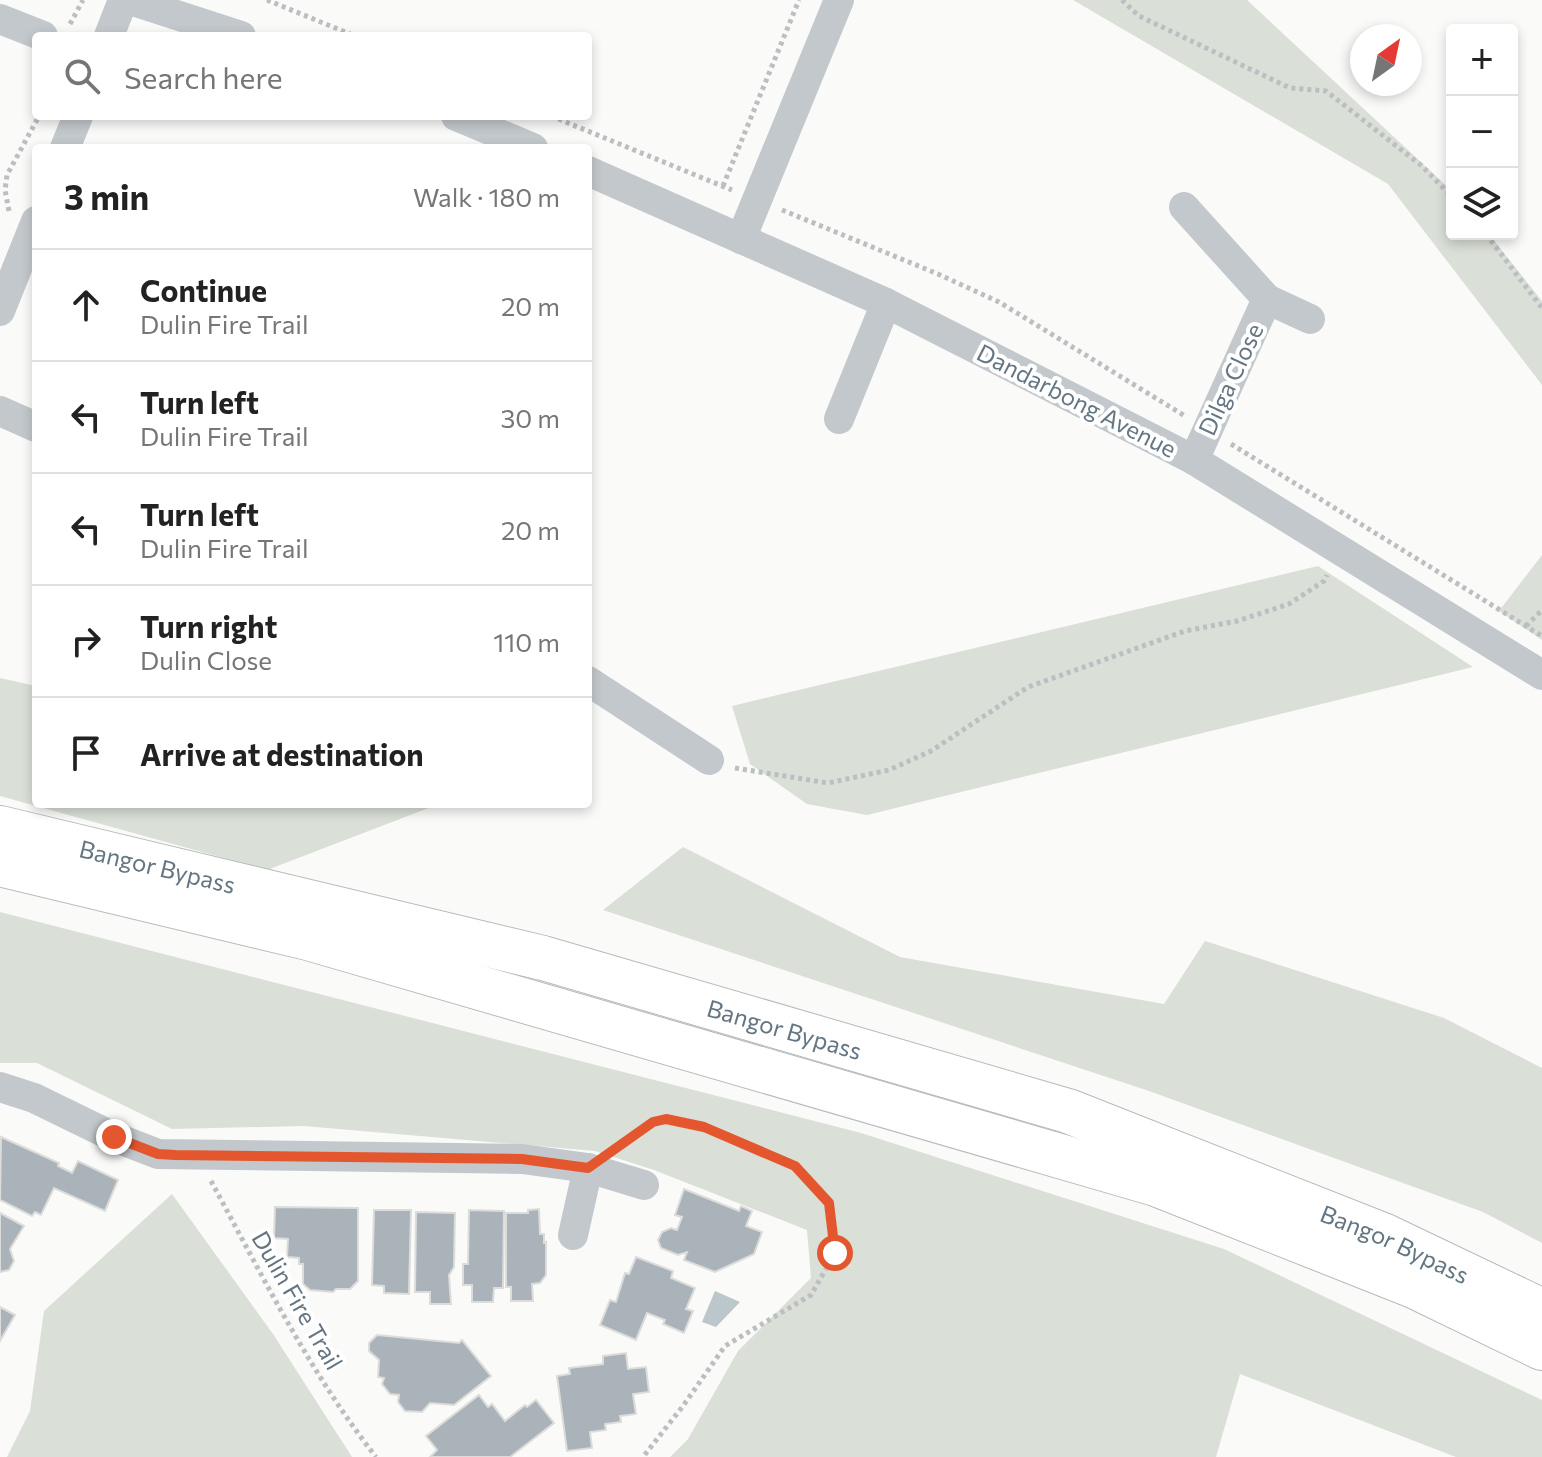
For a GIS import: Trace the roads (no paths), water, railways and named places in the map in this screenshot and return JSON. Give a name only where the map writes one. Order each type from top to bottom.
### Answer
[{"type":"main road","name":"Bangor Bypass","points":[[0,828],[543,958],[1068,1111],[1385,1236],[1542,1311]]},
{"type":"main road","name":"Bangor Bypass","points":[[0,864],[308,938],[1156,1184],[1414,1286],[1542,1348]]},
{"type":"street","points":[[111,32],[123,0]]},
{"type":"street","points":[[130,0],[229,32]]},
{"type":"street","points":[[741,239],[839,0]]},
{"type":"street","points":[[0,19],[56,31]]},
{"type":"street","points":[[67,144],[76,120]]},
{"type":"street","points":[[466,120],[523,144]]},
{"type":"street","name":"Dandarbong Avenue","points":[[592,173],[886,303],[1194,460],[1542,675]]},
{"type":"street","name":"Dilga Close","points":[[1184,207],[1267,299],[1310,319]]},
{"type":"street","points":[[0,311],[23,219]]},
{"type":"street","name":"Dilga Close","points":[[1194,460],[1267,299]]},
{"type":"street","points":[[839,419],[886,303]]},
{"type":"street","points":[[0,411],[32,425]]},
{"type":"street","points":[[592,684],[709,760]]},
{"type":"street","points":[[0,1087],[34,1098],[158,1154],[522,1159],[588,1168],[644,1185]]},
{"type":"street","points":[[573,1235],[588,1168]]}]
